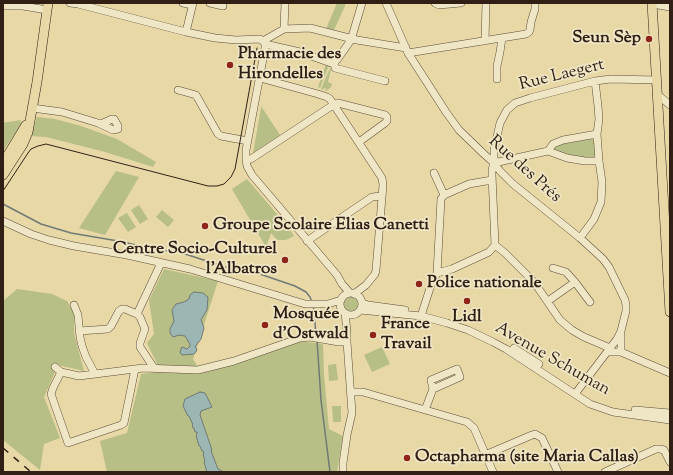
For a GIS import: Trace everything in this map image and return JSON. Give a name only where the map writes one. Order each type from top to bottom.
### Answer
[{"type":"main road","points":[[652,4],[667,218],[670,312]]},
{"type":"main road","points":[[3,175],[25,139],[29,126],[48,7]]},
{"type":"main road","points":[[3,163],[23,130],[31,111]]},
{"type":"street","points":[[75,3],[186,32],[215,38],[236,40],[260,39],[264,43],[300,52],[334,63]]},
{"type":"street","points":[[183,3],[192,4],[186,32]]},
{"type":"street","points":[[210,3],[223,6]]},
{"type":"street","points":[[284,29],[285,3]]},
{"type":"street","points":[[334,63],[352,38],[362,3]]},
{"type":"street","name":"Rue des Prés","points":[[386,3],[407,51],[459,130],[494,163],[513,184],[580,238],[603,259],[609,267],[625,300],[626,311],[621,331],[617,340],[576,392]]},
{"type":"street","points":[[435,3],[439,6],[461,3]]},
{"type":"street","points":[[486,3],[486,41]]},
{"type":"street","points":[[359,307],[357,295],[352,293],[342,284],[337,275],[252,175],[247,166],[246,150],[260,78],[264,43],[284,29],[310,28],[407,51],[486,41],[526,34],[529,32],[535,9],[535,3]]},
{"type":"street","points":[[652,4],[670,7]]},
{"type":"street","points":[[3,6],[48,7]]},
{"type":"street","points":[[497,79],[497,66],[502,38]]},
{"type":"street","points":[[334,63],[335,68],[384,81]]},
{"type":"street","points":[[260,78],[330,99],[382,178],[376,270],[375,274],[366,285],[359,307],[347,332]]},
{"type":"street","name":"Rue Laegert","points":[[495,245],[492,170],[494,163],[494,150],[500,123],[507,110],[515,103],[530,98],[595,81],[611,78],[657,80]]},
{"type":"street","points":[[580,238],[594,218],[601,202],[602,182],[599,161],[599,119],[595,81]]},
{"type":"street","points":[[178,90],[196,95],[218,134],[221,136],[248,141]]},
{"type":"street","points":[[658,96],[670,105]]},
{"type":"street","points":[[246,160],[251,159],[338,103],[385,115],[387,117],[387,121],[385,123],[358,142]]},
{"type":"street","points":[[31,111],[62,112],[101,124]]},
{"type":"street","points":[[548,151],[553,144],[563,140],[598,134]]},
{"type":"street","points":[[494,163],[548,151],[567,158],[584,161],[599,161]]},
{"type":"street","points":[[434,173],[444,195]]},
{"type":"street","points":[[421,314],[431,284],[437,273],[441,199],[444,195],[469,184],[492,180]]},
{"type":"street","points":[[307,241],[372,197],[382,196]]},
{"type":"street","points":[[3,221],[31,234],[49,240],[127,255],[190,270],[305,304],[328,304],[366,285]]},
{"type":"street","points":[[437,273],[452,269],[489,252],[495,245],[534,282],[560,320],[572,330],[609,350],[621,352],[670,373]]},
{"type":"street","points":[[137,314],[161,263]]},
{"type":"street","points":[[553,268],[566,272],[590,302]]},
{"type":"street","points":[[548,302],[575,282]]},
{"type":"street","points":[[342,284],[342,298],[340,306],[343,311],[347,332],[352,413],[347,435],[343,472]]},
{"type":"street","points":[[328,304],[350,315],[359,307]]},
{"type":"street","points":[[74,305],[78,315],[82,346],[95,374]]},
{"type":"street","name":"Avenue Schuman","points":[[359,307],[368,306],[396,308],[448,319],[469,326],[508,344],[576,392],[590,404],[613,412],[670,420]]},
{"type":"street","points":[[79,331],[108,329],[119,311],[122,309],[137,314],[140,317],[145,329],[140,347],[154,368]]},
{"type":"street","points":[[621,331],[621,352]]},
{"type":"street","points":[[135,369],[124,423],[68,443],[51,394],[58,370],[79,376],[135,369],[154,368],[202,370],[234,361],[300,338],[310,337],[347,342]]},
{"type":"street","points":[[426,410],[433,389]]},
{"type":"street","points":[[351,392],[363,392],[470,424],[474,428],[493,472]]},
{"type":"street","name":"Avenue Schuman","points":[[576,392],[613,407],[629,410],[670,413]]},
{"type":"street","points":[[485,455],[535,434],[542,438],[558,472]]},
{"type":"street","points":[[605,472],[656,449],[664,450],[670,462]]},
{"type":"green space","points":[[337,3],[345,3],[345,6],[334,30],[326,29]]},
{"type":"green space","points":[[326,64],[329,65],[320,88],[318,87]]},
{"type":"green space","points":[[330,68],[328,82],[332,84],[326,91],[326,88],[323,90],[321,89]]},
{"type":"green space","points":[[261,106],[280,135],[253,153],[261,108]]},
{"type":"green space","points":[[37,117],[55,119],[81,126],[117,139],[156,162],[153,167],[105,152],[46,137],[31,136]]},
{"type":"green space","points":[[20,120],[22,123],[3,151],[3,123]]},
{"type":"green space","points":[[592,139],[595,142],[596,154],[593,158],[571,156],[554,150],[554,148],[562,144]]},
{"type":"green space","points":[[116,171],[139,177],[105,235],[79,228]]},
{"type":"green space","points":[[247,179],[294,236],[286,240],[277,240],[271,233],[266,247],[232,189]]},
{"type":"green space","points":[[139,205],[148,219],[140,224],[131,210]]},
{"type":"green space","points":[[162,210],[174,220],[168,227],[156,217]]},
{"type":"green space","points":[[127,213],[136,227],[128,232],[118,218]]},
{"type":"green space","points":[[164,269],[218,281],[193,359],[201,372],[298,341],[323,344],[329,429],[343,436],[337,472],[107,472],[100,441],[127,433],[141,374],[158,372],[157,364],[147,343],[154,334],[149,300]]},
{"type":"green space","points":[[17,289],[52,294],[67,301],[74,313],[74,333],[84,371],[58,365],[44,397],[60,438],[44,444],[40,470],[3,440],[3,301]]},
{"type":"green space","points":[[351,297],[356,299],[358,304],[356,309],[351,311],[346,309],[344,304],[346,299]]},
{"type":"green space","points":[[382,347],[390,364],[372,372],[364,355]]},
{"type":"green space","points":[[336,364],[338,380],[329,381],[328,365]]},
{"type":"green space","points":[[332,406],[341,406],[341,422],[333,422]]},
{"type":"water","points":[[194,292],[203,293],[208,297],[207,310],[201,320],[204,328],[201,339],[195,347],[197,349],[196,352],[194,354],[182,355],[180,352],[182,347],[187,349],[190,344],[185,336],[179,335],[173,337],[170,333],[170,329],[174,321],[172,310],[176,304],[189,299],[190,295]]},
{"type":"water","points":[[200,392],[205,393],[212,407],[201,411],[200,415],[218,469],[223,472],[207,472],[204,462],[204,453],[199,446],[196,435],[197,432],[195,432],[189,416],[183,406],[185,399]]},
{"type":"waterway","points":[[3,204],[41,224],[71,233],[159,250],[179,252],[225,267],[248,270],[295,286],[306,292],[312,302]]},
{"type":"waterway","points":[[313,306],[316,336]]},
{"type":"waterway","points":[[317,340],[321,400],[330,472]]},
{"type":"tram line","points":[[3,191],[31,149],[46,144],[208,186],[224,184],[231,177],[235,169],[257,48]]},
{"type":"railway","points":[[3,448],[31,472]]},
{"type":"place","name":"Seun Sèp","points":[[649,39]]},
{"type":"place","name":"Pharmacie des Hirondelles","points":[[230,65]]},
{"type":"place","name":"Groupe Scolaire Elias Canetti","points":[[205,226]]},
{"type":"place","name":"Centre Socio-Culturel l'Albatros","points":[[285,260]]},
{"type":"place","name":"Police nationale","points":[[419,284]]},
{"type":"place","name":"Lidl","points":[[467,301]]},
{"type":"place","name":"Mosquée d'Ostwald","points":[[265,325]]},
{"type":"place","name":"France Travail","points":[[373,335]]},
{"type":"place","name":"Octapharma (site Maria Callas)","points":[[407,458]]}]
